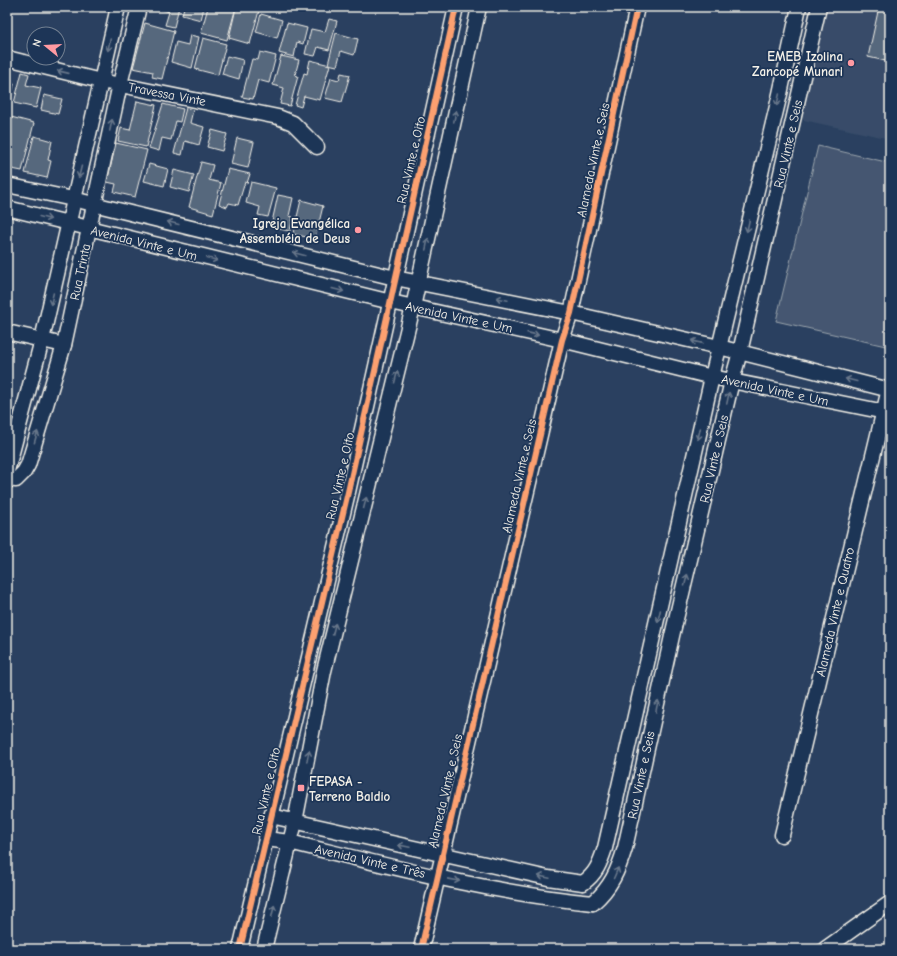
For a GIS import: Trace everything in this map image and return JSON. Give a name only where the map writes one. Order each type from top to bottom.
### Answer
[{"type":"street","name":"Rua Trinta","points":[[118,7],[42,340],[9,470],[20,477],[28,465],[64,345],[120,84],[139,7]]},
{"type":"street","name":"Rua Vinte e Oito","points":[[240,949],[391,302],[395,278],[456,7]]},
{"type":"street","points":[[264,949],[294,822],[324,671],[419,282],[479,7]]},
{"type":"street","name":"Alameda Vinte e Seis","points":[[421,949],[562,340],[571,313],[637,7]]},
{"type":"street","name":"Rua Vinte e Seis","points":[[583,883],[592,877],[599,866],[605,848],[655,633],[712,376],[799,7]]},
{"type":"street","name":"Rua Vinte e Seis","points":[[593,904],[610,886],[617,873],[625,848],[672,636],[740,352],[819,7]]},
{"type":"street","name":"Travessa Vinte","points":[[7,58],[101,81],[278,117],[293,123],[317,147]]},
{"type":"street","name":"Avenida Vinte e Um","points":[[7,185],[94,204],[395,278],[571,313],[740,352],[889,389]]},
{"type":"street","name":"Avenida Vinte e Um","points":[[7,208],[89,230],[391,302],[562,340],[732,381],[887,413]]},
{"type":"street","points":[[7,332],[64,345]]},
{"type":"street","name":"Alameda Vinte e Quatro","points":[[782,835],[887,413],[889,389]]},
{"type":"street","points":[[9,470],[28,465]]},
{"type":"street","points":[[655,633],[672,636]]},
{"type":"street","name":"Avenida Vinte e Três","points":[[271,816],[548,878],[583,883]]},
{"type":"street","name":"Avenida Vinte e Três","points":[[266,839],[289,842],[438,877],[548,899],[593,904]]},
{"type":"street","points":[[583,883],[593,904]]},
{"type":"street","points":[[825,949],[890,903]]},
{"type":"shaded area","name":"EMEB Izolina Zancopé Munari","points":[[825,7],[890,7],[890,139],[799,119]]},
{"type":"shaded area","points":[[818,146],[890,163],[890,347],[776,321]]},
{"type":"building","points":[[156,7],[179,7],[174,27],[165,25],[169,12]]},
{"type":"building","points":[[184,7],[204,7],[201,20],[182,15]]},
{"type":"building","points":[[208,7],[236,7],[227,40],[201,33]]},
{"type":"building","points":[[244,7],[260,7],[250,44],[229,38],[236,8],[243,10]]},
{"type":"building","points":[[879,7],[890,7],[890,62],[868,57]]},
{"type":"building","points":[[261,14],[282,20],[277,38],[256,32]]},
{"type":"building","points":[[329,19],[337,21],[329,50],[318,47],[315,56],[305,54],[311,29],[325,32]]},
{"type":"building","points":[[145,23],[174,31],[162,79],[152,77],[153,72],[133,68]]},
{"type":"building","points":[[287,23],[307,28],[303,44],[297,42],[294,57],[279,53]]},
{"type":"building","points":[[336,33],[358,39],[354,55],[341,51],[337,66],[328,64]]},
{"type":"building","points":[[190,35],[199,37],[192,68],[171,62],[176,42],[188,45]]},
{"type":"building","points":[[203,38],[226,44],[218,75],[195,69]]},
{"type":"building","points":[[260,52],[276,56],[269,83],[258,80],[253,99],[242,97],[252,59],[258,60]]},
{"type":"building","points":[[227,56],[243,60],[239,79],[222,74]]},
{"type":"building","points":[[281,56],[299,60],[295,75],[298,76],[290,106],[280,104],[284,88],[273,85]]},
{"type":"building","points":[[310,60],[330,65],[320,100],[304,96],[301,107],[295,105],[304,73],[307,74]]},
{"type":"building","points":[[22,72],[29,74],[26,85],[41,88],[36,108],[14,103]]},
{"type":"building","points":[[341,73],[350,75],[342,102],[325,98],[331,78],[339,80]]},
{"type":"building","points":[[7,82],[14,84],[10,102],[7,101]]},
{"type":"building","points":[[44,95],[62,99],[58,114],[41,110]]},
{"type":"building","points":[[137,101],[156,105],[146,147],[118,141],[121,128],[130,130]]},
{"type":"building","points":[[163,104],[183,109],[180,122],[176,121],[171,140],[162,138],[159,151],[149,148]]},
{"type":"building","points":[[186,108],[193,110],[190,123],[204,127],[199,145],[185,141],[182,155],[174,153]]},
{"type":"building","points":[[11,117],[34,123],[22,171],[7,168],[7,134]]},
{"type":"building","points":[[212,130],[227,134],[222,151],[207,147]]},
{"type":"building","points":[[34,136],[52,141],[48,160],[51,161],[47,178],[25,173]]},
{"type":"building","points":[[237,138],[254,142],[248,168],[231,164]]},
{"type":"building","points":[[116,143],[147,150],[135,197],[114,192],[116,184],[107,182]]},
{"type":"building","points":[[201,162],[213,165],[209,180],[221,183],[213,214],[189,207]]},
{"type":"building","points":[[149,164],[168,169],[164,186],[144,181]]},
{"type":"building","points":[[228,169],[250,174],[247,183],[245,182],[238,205],[229,203],[227,207],[219,204]]},
{"type":"building","points":[[174,170],[194,175],[189,192],[170,187]]},
{"type":"building","points":[[251,182],[276,188],[268,217],[258,215],[260,207],[246,203]]},
{"type":"building","points":[[278,195],[293,198],[289,216],[293,217],[290,231],[279,229],[280,223],[272,222]]},
{"type":"building","points":[[301,200],[323,206],[315,239],[293,234]]},
{"type":"cycle path","points":[[240,949],[348,492],[456,7]]},
{"type":"cycle path","points":[[421,949],[562,340],[571,313],[637,7]]},
{"type":"place","name":"EMEB Izolina Zancopé Munari","points":[[851,63]]},
{"type":"place","name":"Igreja Evangélica Assembléia de Deus","points":[[358,230]]},
{"type":"place","name":"FEPASA - Terreno Baldio","points":[[301,788]]}]
